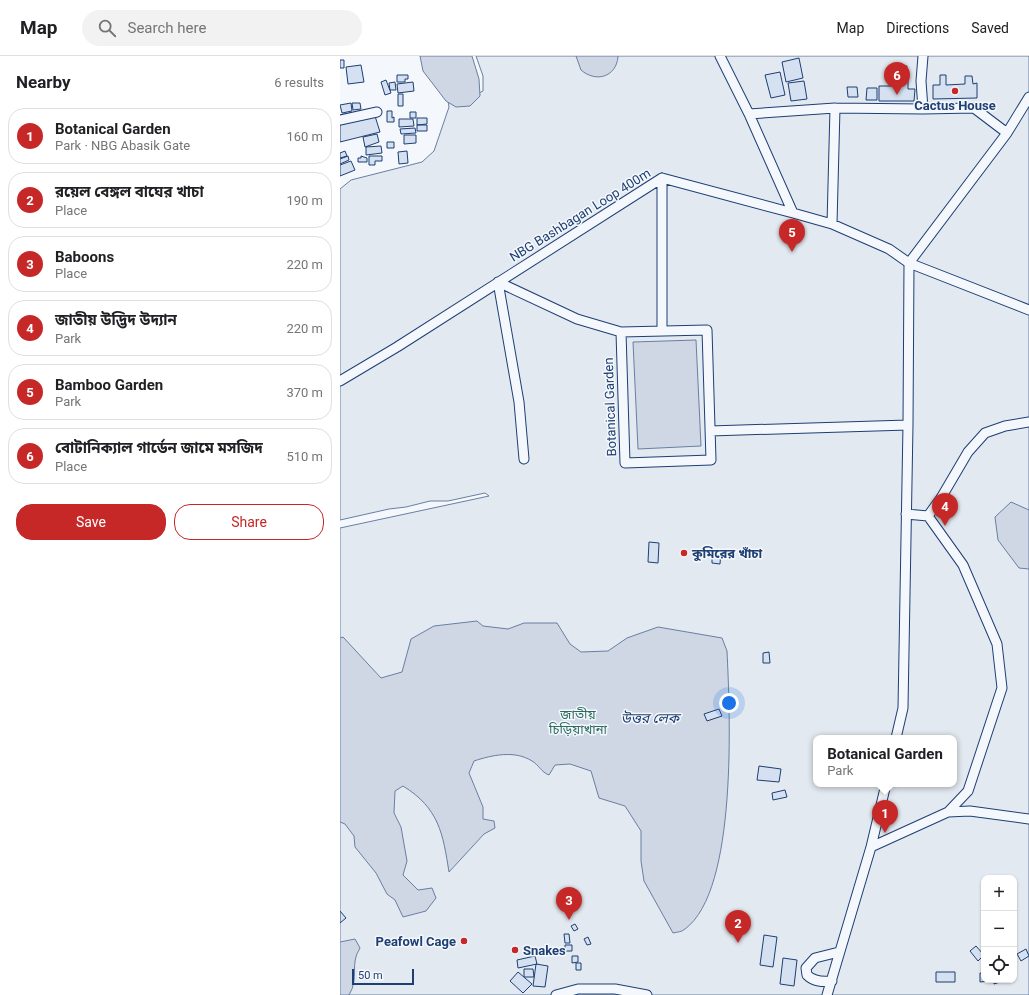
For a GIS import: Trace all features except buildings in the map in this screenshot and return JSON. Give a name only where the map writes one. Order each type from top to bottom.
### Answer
[{"type":"street","points":[[720,56],[749,114],[793,213]]},
{"type":"street","points":[[923,56],[921,81],[923,109]]},
{"type":"street","points":[[897,735],[903,708],[909,263],[1006,133],[1029,97]]},
{"type":"street","points":[[749,114],[835,108],[974,108],[1006,133]]},
{"type":"street","points":[[832,224],[835,108]]},
{"type":"street","points":[[340,120],[376,112]]},
{"type":"street","points":[[662,178],[832,224],[889,249],[909,263],[1029,310]]},
{"type":"street","name":"NBG Bashbagan Loop 400m","points":[[498,282],[662,178]]},
{"type":"street","name":"NBG Bashbagan Loop 400m","points":[[662,178],[662,331]]},
{"type":"street","points":[[498,282],[577,319],[621,332],[662,331]]},
{"type":"street","points":[[340,381],[397,347],[498,282]]},
{"type":"street","points":[[498,282],[518,402],[524,459]]},
{"type":"street","name":"Botanical Garden","points":[[621,332],[625,463],[711,460],[707,330],[662,331]]},
{"type":"street","points":[[928,516],[941,498],[968,452],[985,433],[1006,426],[1029,422]]},
{"type":"street","points":[[710,431],[908,425]]},
{"type":"street","points":[[872,847],[948,812],[968,791],[1002,688],[997,644],[964,565],[928,516],[906,514]]},
{"type":"street","points":[[827,995],[872,847],[885,787]]},
{"type":"street","points":[[948,812],[970,811],[1029,819]]},
{"type":"street","points":[[832,981],[824,982],[811,980],[807,975],[806,968],[815,958],[839,952]]},
{"type":"street","points":[[556,995],[578,988],[615,989],[647,995]]},
{"type":"green space","name":"জাতীয় চিড়িয়াখানা","points":[[476,56],[1029,56],[1029,995],[340,995],[340,528],[489,496],[485,493],[448,501],[430,501],[340,520],[340,189],[351,180],[422,162],[434,151],[449,107],[448,101],[473,96],[483,91],[483,76]]},
{"type":"water","points":[[420,56],[472,56],[479,79],[480,96],[470,106],[456,107],[446,101],[423,71]]},
{"type":"water","points":[[576,56],[618,57],[613,69],[604,76],[599,77],[587,74],[581,70]]},
{"type":"water","points":[[696,340],[701,446],[638,449],[633,342]]},
{"type":"water","points":[[1011,502],[1029,510],[1029,569],[1019,568],[998,540],[995,517]]},
{"type":"water","name":"উত্তর লেক","points":[[477,621],[483,626],[508,629],[524,623],[557,623],[570,644],[581,652],[608,651],[627,638],[658,627],[722,638],[727,651],[729,756],[727,799],[722,840],[714,878],[702,908],[684,930],[673,933],[644,881],[641,861],[641,831],[625,806],[599,798],[591,771],[570,764],[555,765],[549,775],[532,761],[518,756],[496,755],[474,761],[469,773],[483,807],[483,819],[494,821],[495,828],[484,834],[449,872],[441,834],[432,813],[425,803],[403,786],[395,791],[394,813],[401,827],[407,861],[403,875],[418,890],[432,888],[436,898],[426,911],[403,917],[395,900],[387,894],[376,873],[355,847],[354,836],[345,824],[340,822],[340,638],[343,637],[381,678],[402,672],[411,639],[434,626]]},
{"type":"water","points":[[355,939],[360,948],[355,960],[354,982],[349,995],[340,995],[340,942]]},
{"type":"place","name":"Cactus House","points":[[955,91]]},
{"type":"place","name":"বোটানিক্যাল গার্ডেন জামে মসজিদ","points":[[897,95]]},
{"type":"place","name":"Bamboo Garden","points":[[792,252]]},
{"type":"place","name":"জাতীয় উদ্ভিদ উদ্যান","points":[[945,526]]},
{"type":"place","name":"কুমিরের খাঁচা","points":[[684,553]]},
{"type":"place","name":"Botanical Garden","points":[[885,833]]},
{"type":"place","name":"Baboons","points":[[569,920]]},
{"type":"place","name":"Peafowl Cage","points":[[464,941]]},
{"type":"place","name":"রয়েল বেঙ্গল বাঘের খাচা","points":[[738,943]]},
{"type":"place","name":"Snakes","points":[[515,950]]}]
